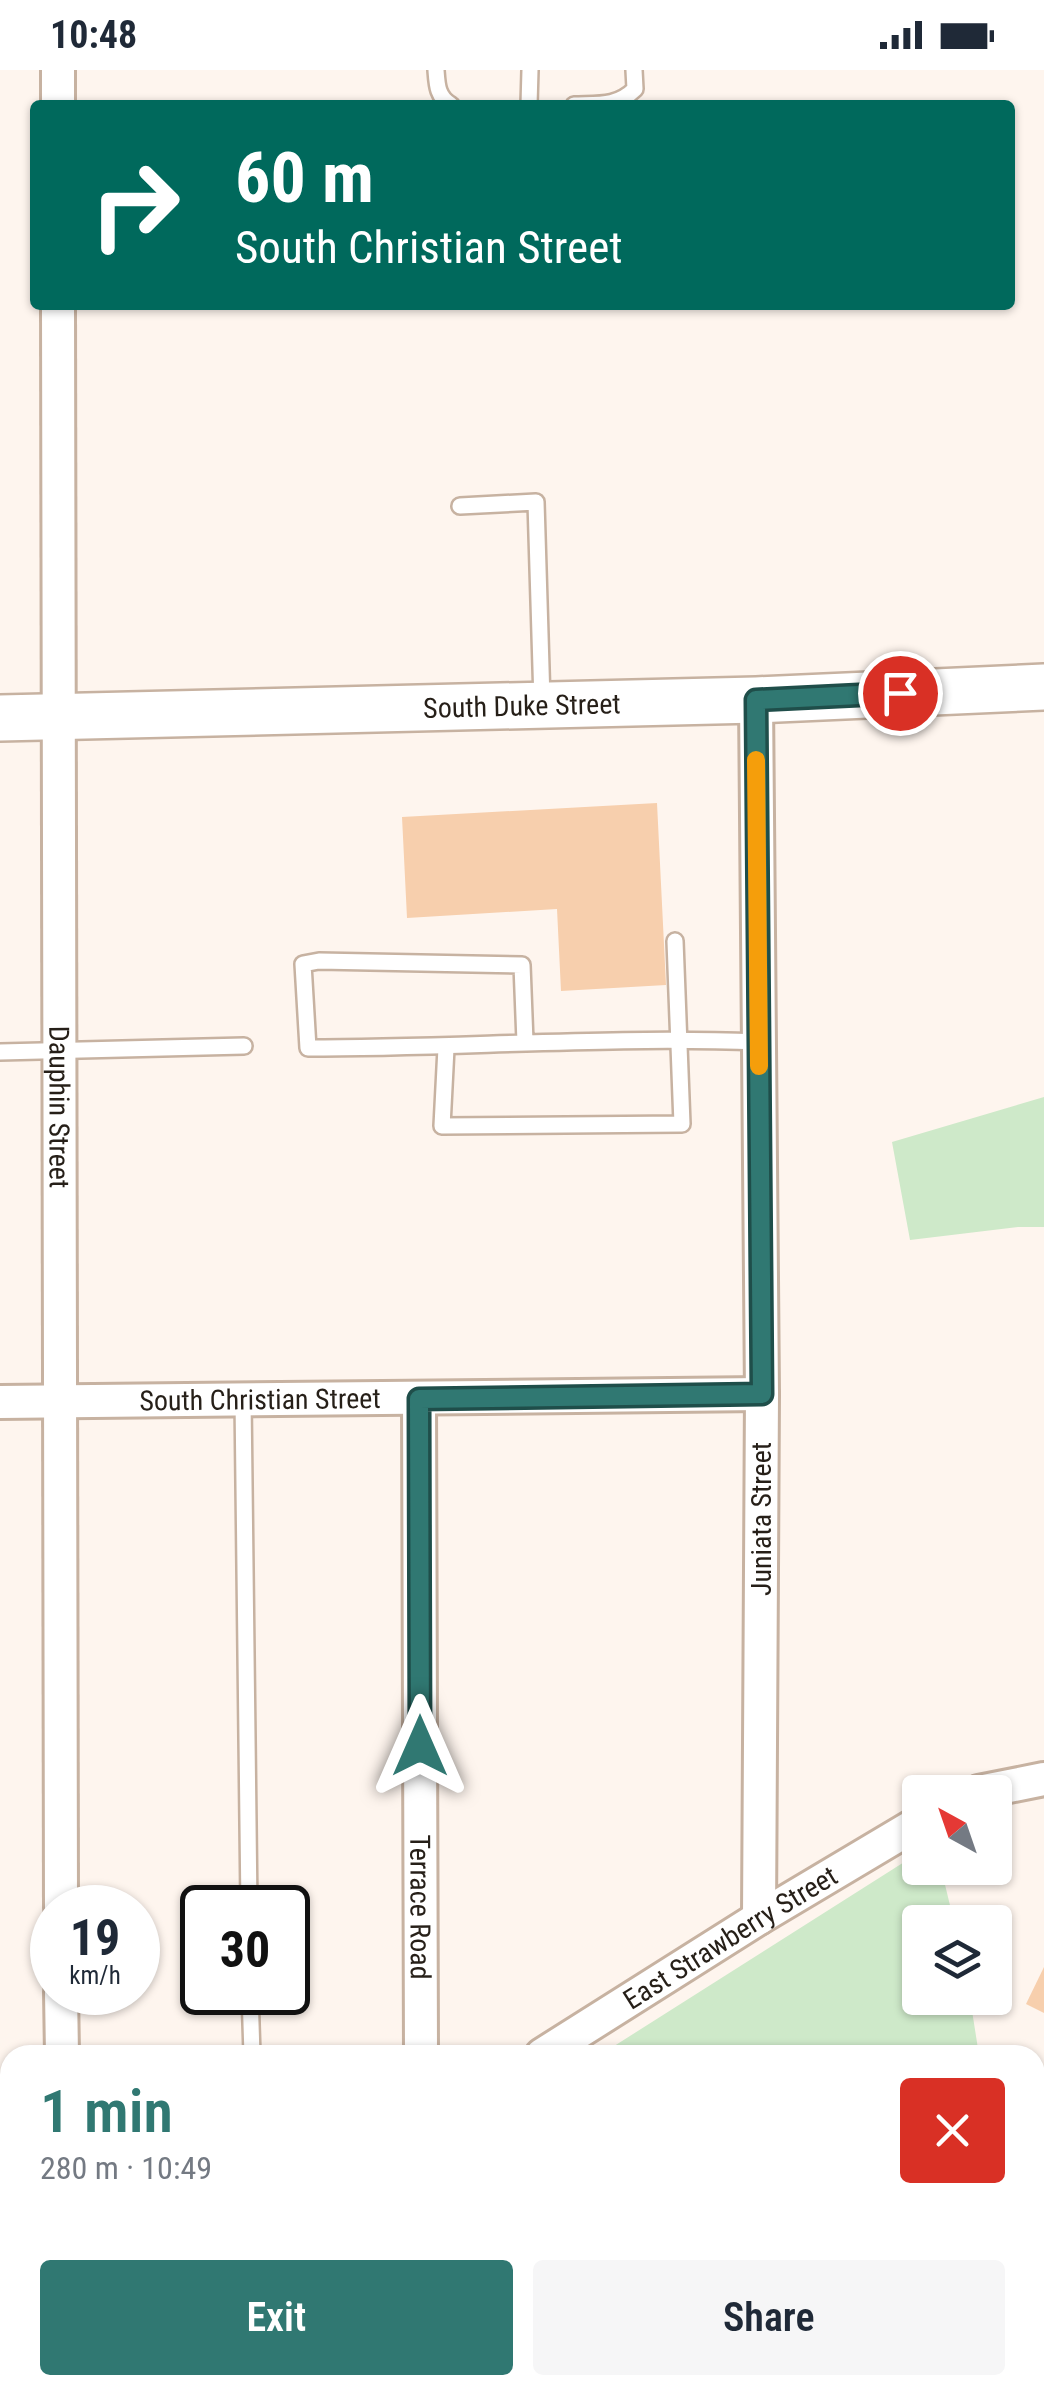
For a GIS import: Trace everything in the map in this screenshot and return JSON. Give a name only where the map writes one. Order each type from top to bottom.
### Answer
[{"type":"main road","name":"South Duke Street","points":[[0,718],[756,700],[1044,687]]},
{"type":"street","points":[[58,70],[58,100]]},
{"type":"street","name":"Dauphin Street","points":[[58,310],[61,1885]]},
{"type":"street","name":"Juniata Street","points":[[756,700],[762,1394],[760,1918]]},
{"type":"street","name":"South Christian Street","points":[[0,1402],[762,1394]]},
{"type":"street","name":"Terrace Road","points":[[419,1399],[421,2045]]},
{"type":"street","points":[[1012,1785],[1044,1778]]},
{"type":"street","name":"East Strawberry Street","points":[[558,2045],[902,1833]]},
{"type":"street","points":[[62,2015],[62,2045]]},
{"type":"lane","points":[[436,70],[437,88],[444,100]]},
{"type":"lane","points":[[529,100],[530,70]]},
{"type":"lane","points":[[622,100],[635,89],[634,70]]},
{"type":"lane","points":[[460,506],[536,502],[542,704]]},
{"type":"lane","points":[[446,1048],[442,1126],[682,1124],[675,940]]},
{"type":"lane","points":[[526,1042],[522,965],[318,961],[303,964],[308,1048],[446,1048],[681,1039],[758,1042]]},
{"type":"lane","points":[[0,1052],[244,1046]]},
{"type":"lane","points":[[243,1398],[249,1885]]},
{"type":"lane","points":[[251,2015],[252,2045]]},
{"type":"green space","points":[[1044,1097],[1044,1227],[910,1240],[892,1142]]},
{"type":"green space","points":[[902,1863],[902,1885],[945,1885],[950,1905],[902,1905],[902,2015],[973,2015],[977,2045],[616,2045]]},
{"type":"building","points":[[657,803],[666,985],[561,991],[557,909],[407,918],[402,817]]},
{"type":"building","points":[[1044,1967],[1044,2013],[1026,2004]]},
{"type":"slow traffic","points":[[756,760],[759,1066]]},
{"type":"route","points":[[420,1746],[419,1399],[762,1394],[756,700],[900,693]]}]
